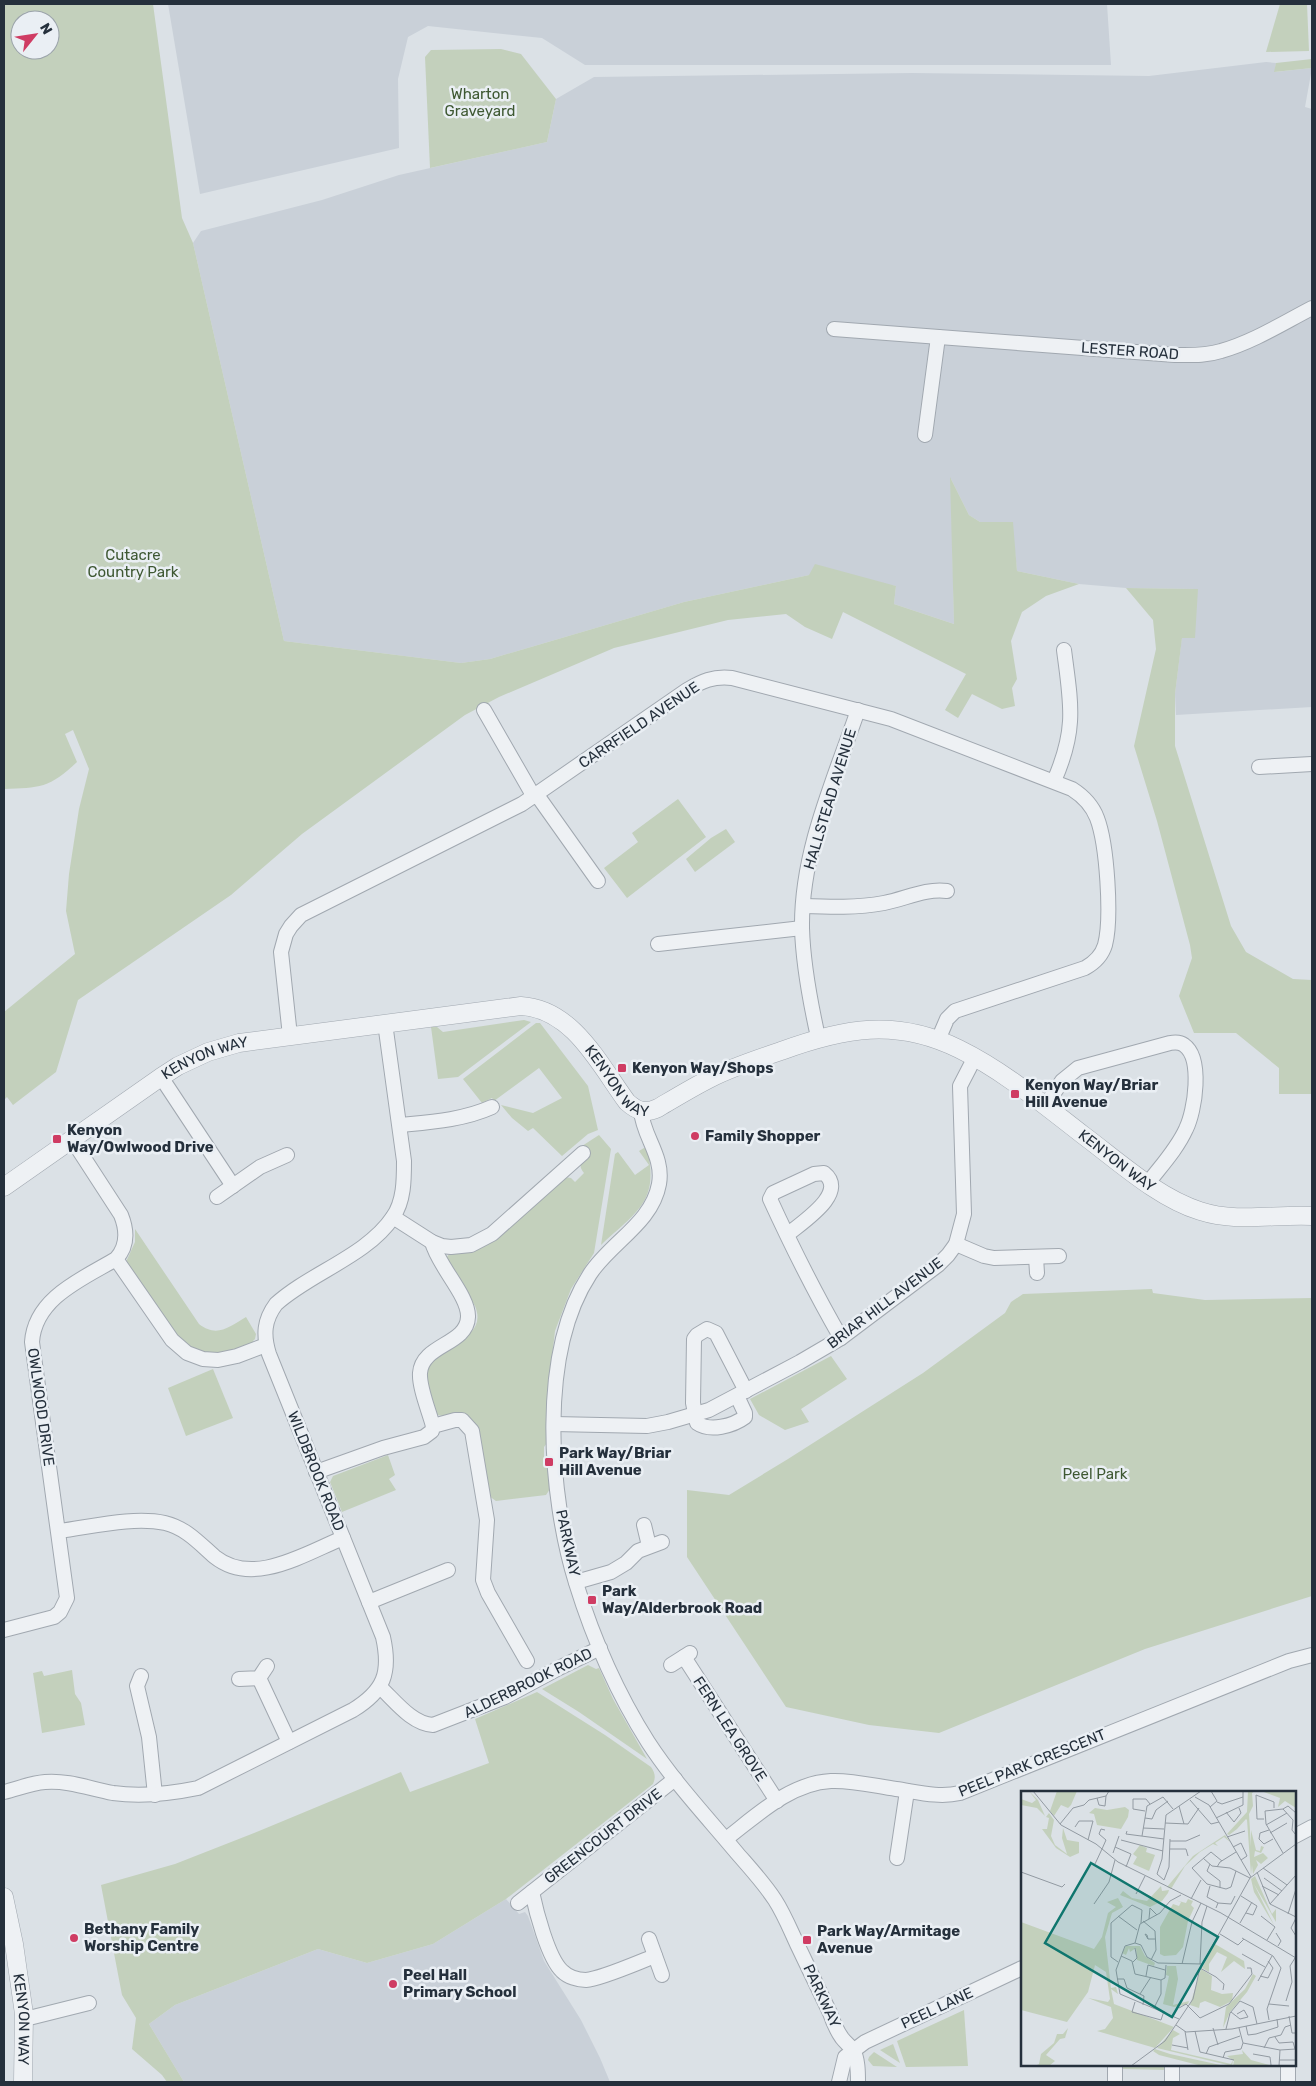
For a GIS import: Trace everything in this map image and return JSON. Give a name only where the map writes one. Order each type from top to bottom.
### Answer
[{"type":"street","name":"LESTER ROAD","points":[[834,328],[1175,355],[1204,354],[1220,352],[1238,345],[1312,308]]},
{"type":"street","points":[[925,436],[938,336]]},
{"type":"street","points":[[1054,781],[1064,758],[1071,729],[1071,706],[1064,650]]},
{"type":"street","name":"CARRFIELD AVENUE","points":[[290,1036],[281,952],[286,934],[296,920],[307,912],[536,796],[687,690],[702,681],[718,676],[741,680],[858,710],[914,727],[1054,781],[1079,793],[1096,816],[1100,827],[1107,928],[1105,945],[1101,954],[1085,968],[955,1011],[947,1019],[938,1040]]},
{"type":"street","points":[[484,710],[536,796],[597,872]]},
{"type":"street","name":"HALLSTEAD AVENUE","points":[[818,1037],[807,984],[802,928],[803,906],[810,858],[827,800],[858,710]]},
{"type":"street","points":[[1259,767],[1312,764]]},
{"type":"street","points":[[803,906],[864,905],[898,900],[937,890],[947,891]]},
{"type":"street","points":[[658,944],[673,948],[802,928]]},
{"type":"street","name":"KENYON WAY","points":[[4,1187],[71,1138],[161,1077],[178,1066],[208,1052],[239,1043],[509,1006],[526,1006],[541,1009],[560,1019],[574,1030],[627,1102],[641,1111],[652,1111],[724,1072],[818,1037],[840,1032],[877,1030],[912,1033],[938,1040],[975,1057],[1148,1182],[1178,1201],[1200,1211],[1244,1218],[1312,1216]]},
{"type":"street","name":"WILDBROOK ROAD","points":[[380,1688],[386,1671],[387,1654],[383,1637],[266,1345],[264,1334],[276,1304],[372,1239],[393,1217],[401,1197],[404,1181],[404,1161],[385,1023]]},
{"type":"street","points":[[1045,1106],[1066,1076],[1078,1068],[1170,1043],[1178,1042],[1186,1046],[1194,1060],[1195,1102],[1193,1111],[1185,1132],[1148,1182]]},
{"type":"street","name":"BRIAR HILL AVENUE","points":[[554,1424],[647,1426],[695,1415],[742,1393],[842,1338],[938,1266],[956,1244],[964,1214],[960,1086],[975,1057]]},
{"type":"street","points":[[161,1077],[233,1186]]},
{"type":"street","points":[[400,1125],[437,1122],[472,1115],[492,1107]]},
{"type":"street","name":"PARKWAY","points":[[641,1111],[643,1126],[654,1146],[660,1166],[660,1182],[657,1193],[645,1216],[602,1256],[576,1298],[566,1322],[560,1349],[554,1424],[558,1494],[563,1531],[576,1582],[600,1648],[633,1716],[675,1779],[776,1901],[838,2032],[854,2051]]},
{"type":"street","points":[[71,1138],[124,1223],[125,1240],[116,1259],[172,1340],[187,1353],[203,1359],[218,1360],[237,1356],[266,1345]]},
{"type":"street","points":[[393,1217],[432,1242],[442,1246],[457,1247],[471,1245],[486,1238],[572,1170],[583,1153]]},
{"type":"street","points":[[217,1197],[260,1167],[287,1155]]},
{"type":"street","points":[[787,1235],[826,1202],[833,1188],[831,1181],[824,1173],[814,1174],[770,1196],[770,1200],[787,1235],[825,1310],[842,1338]]},
{"type":"street","points":[[316,1472],[383,1448],[424,1437],[432,1431],[433,1426],[421,1381],[422,1365],[432,1352],[462,1332],[468,1320],[466,1304],[438,1260],[432,1242]]},
{"type":"street","points":[[956,1244],[984,1256],[1006,1259],[1059,1256]]},
{"type":"street","points":[[1036,1257],[1037,1273]]},
{"type":"street","name":"OWLWOOD DRIVE","points":[[4,1630],[46,1620],[60,1612],[64,1606],[66,1590],[38,1390],[32,1342],[33,1333],[40,1314],[53,1299],[116,1259]]},
{"type":"street","points":[[707,1329],[716,1332],[742,1393],[745,1417],[729,1426],[702,1426],[697,1423],[695,1415],[693,1403],[694,1340],[700,1332],[707,1329]]},
{"type":"street","points":[[433,1426],[462,1420],[472,1431],[487,1520],[483,1580],[488,1593],[522,1639],[527,1661]]},
{"type":"street","points":[[59,1531],[139,1520],[165,1523],[192,1536],[227,1565],[247,1570],[268,1568],[343,1538]]},
{"type":"street","points":[[576,1582],[611,1572],[626,1563],[638,1551],[655,1544],[644,1526]]},
{"type":"street","points":[[369,1602],[428,1571],[448,1570]]},
{"type":"street","name":"ALDERBROOK ROAD","points":[[380,1688],[416,1721],[424,1725],[433,1725],[505,1697],[600,1648]]},
{"type":"street","name":"FERN LEA GROVE","points":[[671,1665],[687,1655],[777,1801]]},
{"type":"street","name":"PEEL PARK CRESCENT","points":[[726,1840],[777,1801],[794,1791],[820,1782],[840,1781],[942,1796],[960,1793],[1288,1660],[1312,1655]]},
{"type":"street","points":[[259,1678],[268,1666]]},
{"type":"street","points":[[259,1678],[289,1742]]},
{"type":"street","points":[[239,1679],[259,1678]]},
{"type":"street","points":[[134,1681],[149,1737],[155,1795]]},
{"type":"street","points":[[4,1792],[46,1782],[76,1784],[114,1799],[198,1788],[353,1710],[372,1698],[380,1688]]},
{"type":"street","name":"GREENCOURT DRIVE","points":[[518,1903],[675,1779]]},
{"type":"street","points":[[897,1858],[907,1791]]},
{"type":"street","points":[[1296,1835],[1312,1827]]},
{"type":"street","name":"GREENCOURT DRIVE","points":[[532,1892],[537,1912],[554,1958],[561,1970],[566,1974],[574,1978],[588,1980],[655,1956]]},
{"type":"street","name":"KENYON WAY","points":[[4,1897],[9,1945],[25,2019],[23,2082]]},
{"type":"street","points":[[649,1939],[662,1975]]},
{"type":"street","name":"PEEL LANE","points":[[840,2082],[845,2057],[873,2038],[1021,1968]]},
{"type":"street","points":[[25,2019],[87,2007]]},
{"type":"street","points":[[854,2051],[858,2082]]},
{"type":"street","points":[[1115,2082],[1116,2066]]},
{"type":"street","points":[[1172,2066],[1172,2082]]},
{"type":"street","points":[[1288,2066],[1288,2082]]},
{"type":"shaded area","points":[[168,4],[1107,4],[1111,65],[585,65],[542,38],[428,26],[408,37],[398,79],[399,148],[200,194]]},
{"type":"shaded area","points":[[1266,62],[1276,63],[1275,72],[1312,68],[1305,107],[1312,109],[1312,707],[1176,715],[1175,694],[1182,637],[1194,638],[1197,589],[1126,588],[1079,584],[1017,571],[1012,523],[980,522],[969,515],[951,479],[954,624],[894,604],[896,586],[809,575],[684,602],[490,659],[461,663],[284,641],[193,243],[201,231],[322,200],[399,175],[547,142],[556,99],[594,77],[912,73],[1149,76]]},
{"type":"shaded area","name":"Peel Hall Primary School","points":[[506,1899],[519,1914],[525,1912],[528,1916],[544,1961],[581,2020],[610,2082],[184,2082],[149,2024],[175,2005],[318,1949],[367,1963],[433,1944]]},
{"type":"green space","name":"Cutacre Country Park","points":[[4,4],[153,4],[182,218],[193,243],[284,641],[461,663],[490,659],[684,602],[809,575],[815,564],[896,586],[894,604],[954,624],[950,477],[969,515],[980,522],[1013,522],[1017,571],[1079,584],[1046,596],[1022,612],[1011,641],[1017,679],[1012,688],[1015,706],[1002,709],[972,694],[958,718],[945,710],[966,674],[843,612],[832,639],[805,627],[786,614],[728,620],[614,648],[499,697],[465,715],[302,834],[231,895],[78,1000],[56,1072],[13,1105],[7,1097],[4,1100],[4,1012],[75,954],[66,911],[69,874],[79,809],[89,769],[73,730],[65,734],[77,762],[68,771],[51,782],[26,788],[4,789]]},
{"type":"green space","points":[[1280,4],[1307,4],[1309,51],[1266,52]]},
{"type":"green space","name":"Wharton Graveyard","points":[[501,49],[521,54],[556,99],[547,142],[430,168],[425,57],[431,50]]},
{"type":"green space","points":[[1312,59],[1312,68],[1274,72],[1276,63]]},
{"type":"green space","points":[[1126,588],[1198,589],[1195,638],[1182,638],[1175,694],[1175,746],[1231,926],[1246,952],[1293,979],[1312,980],[1312,1094],[1279,1094],[1279,1068],[1236,1033],[1194,1033],[1179,996],[1192,958],[1190,945],[1157,821],[1134,746],[1156,649],[1153,620]]},
{"type":"green space","points":[[678,799],[706,837],[627,898],[604,868],[638,842],[632,833]]},
{"type":"green space","points":[[726,829],[735,842],[695,872],[686,859],[711,838]]},
{"type":"green space","points":[[524,1020],[531,1022],[458,1077],[438,1079],[431,1027],[437,1027],[443,1032]]},
{"type":"green space","points":[[536,1023],[540,1023],[588,1086],[598,1130],[588,1134],[562,1156],[533,1128],[528,1131],[512,1118],[501,1105],[533,1113],[562,1098],[539,1068],[494,1101],[492,1098],[482,1103],[463,1079]]},
{"type":"green space","points":[[599,1135],[611,1149],[594,1253],[571,1289],[555,1331],[547,1401],[547,1443],[544,1447],[544,1457],[548,1461],[550,1489],[546,1495],[496,1501],[489,1496],[474,1423],[469,1418],[460,1414],[438,1415],[427,1383],[427,1373],[431,1363],[439,1355],[468,1335],[475,1327],[477,1318],[475,1306],[446,1258],[450,1253],[480,1248],[493,1241],[565,1177],[571,1178],[575,1182],[584,1173],[581,1165],[588,1153],[582,1146]]},
{"type":"green space","points":[[644,1148],[647,1149],[650,1167],[650,1182],[647,1194],[642,1204],[625,1224],[601,1245],[615,1154],[618,1152],[635,1175],[649,1165],[639,1151]]},
{"type":"green space","points":[[135,1229],[199,1324],[205,1328],[217,1331],[223,1330],[246,1317],[256,1334],[253,1341],[254,1344],[235,1352],[211,1356],[182,1344],[125,1264],[135,1242]]},
{"type":"green space","name":"Peel Park","points":[[1152,1289],[1153,1293],[1205,1300],[1312,1298],[1312,1596],[1145,1649],[939,1733],[869,1725],[786,1707],[687,1557],[687,1490],[729,1495],[923,1373],[1005,1313],[1011,1302],[1023,1294]]},
{"type":"green space","points":[[831,1356],[847,1379],[801,1409],[809,1422],[785,1430],[759,1415],[750,1399]]},
{"type":"green space","points":[[213,1369],[233,1418],[186,1436],[168,1388]]},
{"type":"green space","points":[[388,1455],[395,1475],[389,1479],[396,1490],[342,1512],[330,1482],[333,1476]]},
{"type":"green space","points":[[588,1665],[596,1669],[599,1668],[613,1699],[647,1759],[542,1689]]},
{"type":"green space","points":[[72,1670],[75,1694],[81,1703],[85,1725],[42,1733],[33,1673],[42,1671],[44,1676]]},
{"type":"green space","points":[[537,1692],[651,1767],[655,1775],[653,1784],[506,1899],[433,1944],[367,1963],[318,1949],[175,2005],[149,2024],[184,2082],[167,2082],[162,2075],[132,2049],[136,2018],[122,1995],[101,1885],[175,1864],[401,1772],[410,1792],[489,1763],[475,1719]]},
{"type":"green space","points":[[964,2010],[968,2066],[906,2067],[897,2041]]},
{"type":"green space","points":[[893,2044],[900,2063],[880,2050]]},
{"type":"green space","points":[[874,2052],[897,2067],[873,2066],[868,2060]]},
{"type":"green space","points":[[1122,2066],[1167,2066],[1167,2070],[1122,2069]]},
{"type":"place","name":"Kenyon Way/Shops","points":[[622,1068]]},
{"type":"place","name":"Kenyon Way/Briar Hill Avenue","points":[[1015,1094]]},
{"type":"place","name":"Family Shopper","points":[[695,1136]]},
{"type":"place","name":"Kenyon Way/Owlwood Drive","points":[[57,1139]]},
{"type":"place","name":"Park Way/Briar Hill Avenue","points":[[549,1462]]},
{"type":"place","name":"Park Way/Alderbrook Road","points":[[592,1600]]},
{"type":"place","name":"Bethany Family Worship Centre","points":[[74,1938]]},
{"type":"place","name":"Park Way/Armitage Avenue","points":[[807,1940]]},
{"type":"place","name":"Peel Hall Primary School","points":[[393,1984]]}]
